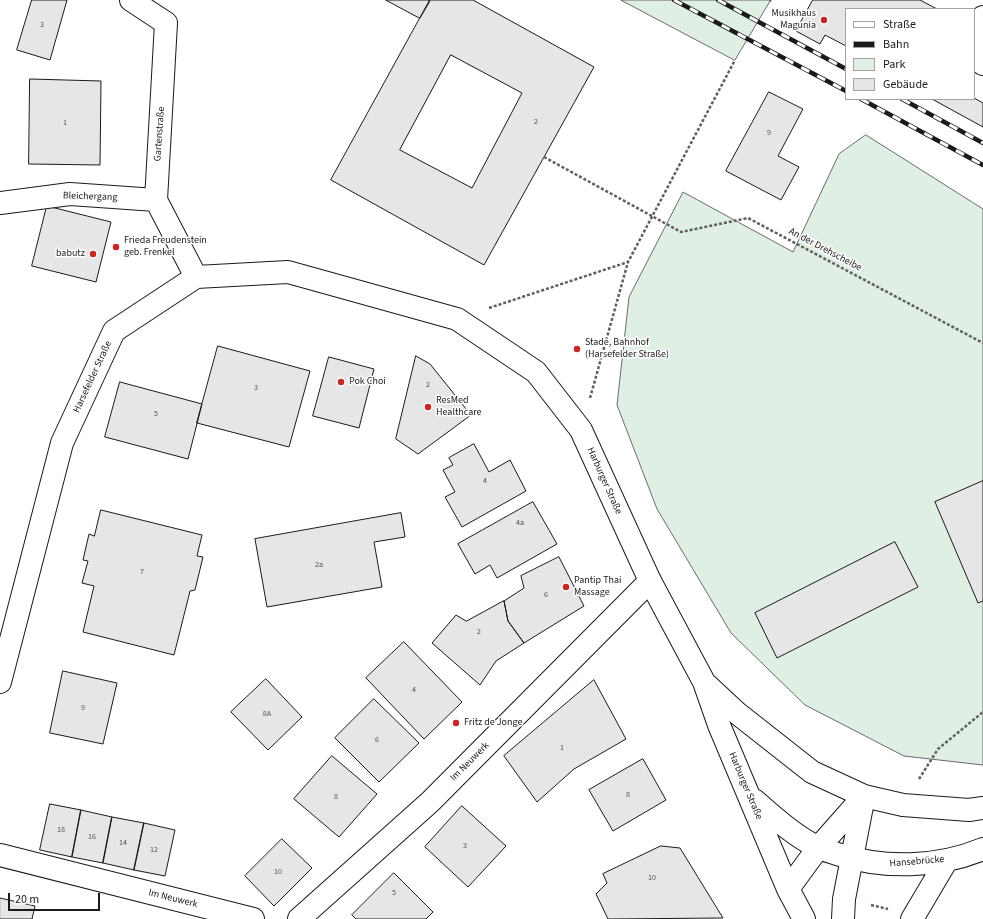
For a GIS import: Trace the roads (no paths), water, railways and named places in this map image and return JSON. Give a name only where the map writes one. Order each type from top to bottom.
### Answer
[{"type":"main road","name":"Gartenstraße","points":[[131,0],[166,23],[156,200]]},
{"type":"main road","points":[[983,17],[978,27],[977,41],[980,59],[983,64]]},
{"type":"main road","name":"Bleichergang","points":[[0,203],[70,194],[156,200]]},
{"type":"main road","points":[[156,200],[196,277]]},
{"type":"main road","name":"Harburger Straße","points":[[196,277],[288,272],[457,318],[536,372],[581,430],[650,580],[704,682],[719,725],[788,889],[804,919]]},
{"type":"main road","name":"Harsefelder Straße","points":[[0,682],[62,443],[114,331],[196,277]]},
{"type":"main road","name":"Im Neuwerk","points":[[299,919],[430,802],[650,580]]},
{"type":"main road","name":"Harburger Straße","points":[[704,682],[742,718],[812,772],[864,796]]},
{"type":"main road","points":[[864,796],[903,805],[969,810],[983,808]]},
{"type":"main road","points":[[788,889],[818,848],[864,796]]},
{"type":"main road","points":[[843,919],[844,899],[864,796]]},
{"type":"main road","name":"Hansebrücke","points":[[750,797],[785,827],[818,848],[852,859],[884,865],[917,864],[947,860],[983,849]]},
{"type":"main road","name":"Im Neuwerk","points":[[0,855],[253,919]]},
{"type":"main road","points":[[912,919],[947,860]]},
{"type":"railway","points":[[674,0],[845,90]]},
{"type":"railway","points":[[718,0],[845,68]]},
{"type":"railway","points":[[863,100],[983,165]]},
{"type":"railway","points":[[904,100],[983,143]]},
{"type":"place","name":"Musikhaus Magunia","points":[[824,20]]},
{"type":"place","name":"Frieda Freudenstein geb. Frenkel","points":[[116,247]]},
{"type":"place","name":"babutz","points":[[93,254]]},
{"type":"place","name":"Stade, Bahnhof (Harsefelder Straße)","points":[[577,349]]},
{"type":"place","name":"Pok Choi","points":[[341,382]]},
{"type":"place","name":"ResMed Healthcare","points":[[428,407]]},
{"type":"place","name":"Pantip Thai Massage","points":[[566,587]]},
{"type":"place","name":"Fritz de Jonge","points":[[456,723]]}]
